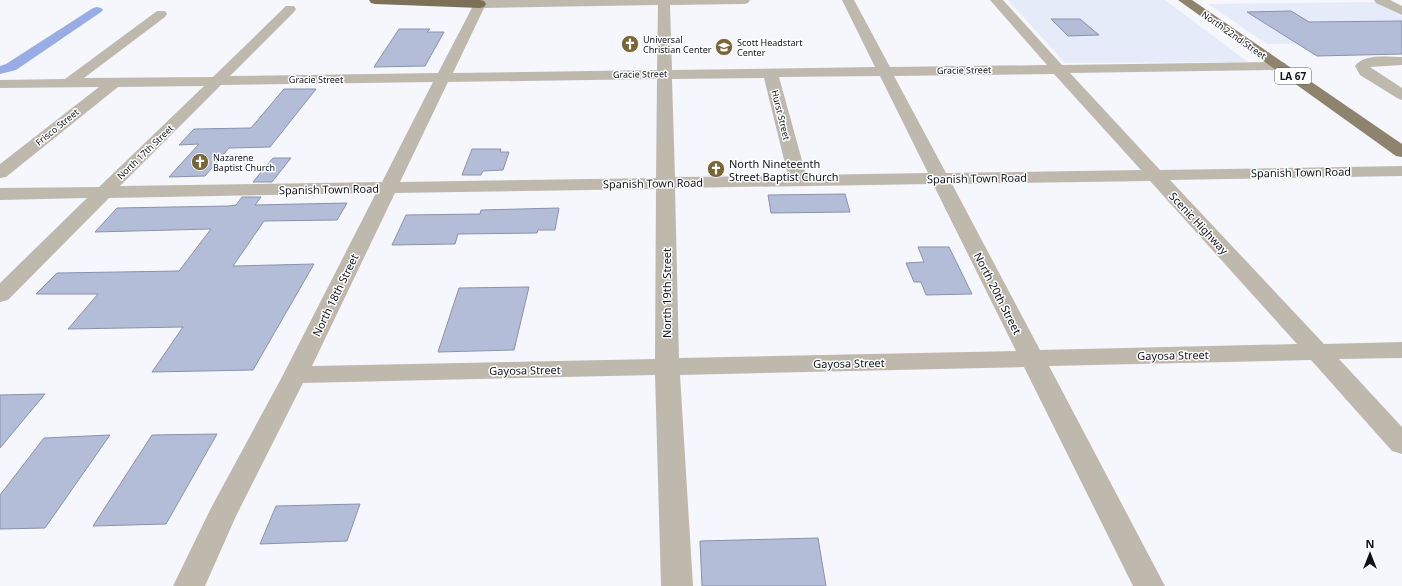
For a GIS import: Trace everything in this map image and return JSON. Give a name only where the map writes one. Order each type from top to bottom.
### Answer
[{"type":"highway","points":[[375,0],[480,4]]},
{"type":"main road","name":"North 22nd Street","points":[[1184,0],[1402,152]]},
{"type":"street","points":[[480,4],[744,0]]},
{"type":"street","name":"North 20th Street","points":[[848,0],[1149,586]]},
{"type":"street","name":"Scenic Highway","points":[[996,0],[1402,444]]},
{"type":"street","points":[[1380,0],[1402,11]]},
{"type":"street","name":"North 19th Street","points":[[664,1],[667,368],[677,586]]},
{"type":"street","name":"North 18th Street","points":[[189,586],[221,516],[296,375],[480,4]]},
{"type":"street","name":"North 17th Street","points":[[0,295],[290,9]]},
{"type":"street","points":[[70,82],[161,14]]},
{"type":"street","points":[[1402,61],[1374,62],[1364,64],[1362,66],[1365,72],[1402,95]]},
{"type":"street","name":"Gracie Street","points":[[0,84],[1280,66]]},
{"type":"street","name":"Hurst Street","points":[[770,73],[798,181]]},
{"type":"street","name":"Frisco Street","points":[[0,173],[115,82]]},
{"type":"street","name":"Spanish Town Road","points":[[0,194],[1402,171]]},
{"type":"street","name":"Gayosa Street","points":[[296,375],[667,368],[1402,350]]},
{"type":"shaded area","points":[[1008,0],[1165,0],[1248,62],[1065,63]]},
{"type":"shaded area","points":[[1376,2],[1402,16],[1402,42],[1267,44],[1208,4]]},
{"type":"building","points":[[1291,11],[1309,22],[1402,21],[1402,54],[1317,56],[1247,12]]},
{"type":"building","points":[[1051,19],[1080,19],[1099,35],[1068,36]]},
{"type":"building","points":[[399,29],[430,29],[427,32],[444,32],[425,66],[374,67]]},
{"type":"building","name":"Nazarene Baptist Church","points":[[284,89],[316,89],[270,147],[229,148],[205,176],[169,177],[199,144],[179,145],[194,129],[251,128]]},
{"type":"building","points":[[472,149],[501,149],[500,152],[509,152],[503,170],[483,171],[481,175],[462,175]]},
{"type":"building","points":[[273,158],[291,158],[272,182],[253,182]]},
{"type":"building","points":[[845,194],[850,212],[771,213],[768,195]]},
{"type":"building","points":[[242,197],[261,197],[255,205],[347,203],[337,220],[264,221],[233,266],[314,264],[253,370],[152,372],[183,327],[68,329],[98,294],[36,294],[57,273],[179,271],[211,229],[95,232],[117,208],[229,206],[236,205]]},
{"type":"building","points":[[559,208],[555,230],[538,230],[537,233],[458,234],[455,244],[392,245],[406,215],[480,214],[481,210]]},
{"type":"building","points":[[918,247],[949,247],[972,294],[926,295],[921,282],[914,282],[906,263],[924,262]]},
{"type":"building","points":[[529,287],[514,350],[438,352],[459,288]]},
{"type":"building","points":[[45,394],[0,448],[0,395]]},
{"type":"building","points":[[217,434],[166,524],[93,526],[152,435]]},
{"type":"building","points":[[110,435],[45,528],[0,529],[0,495],[44,438]]},
{"type":"building","points":[[360,504],[347,541],[260,544],[276,506]]},
{"type":"building","points":[[818,538],[826,586],[702,586],[700,541]]},
{"type":"waterway","points":[[0,70],[11,67],[97,10]]},
{"type":"place","name":"Universal Christian Center","points":[[630,44]]},
{"type":"place","name":"Scott Headstart Center","points":[[724,47]]},
{"type":"place","name":"Nazarene Baptist Church","points":[[200,162]]},
{"type":"place","name":"North Nineteenth Street Baptist Church","points":[[716,169]]}]
